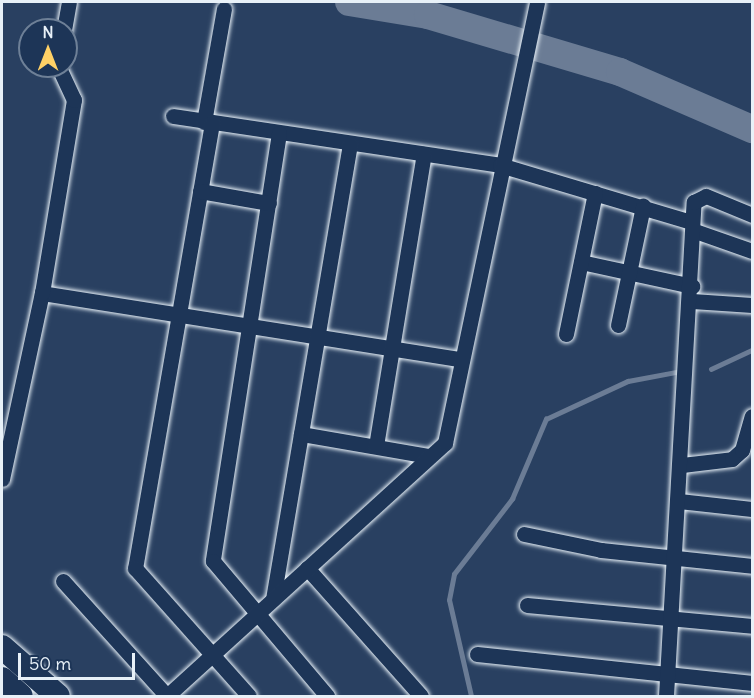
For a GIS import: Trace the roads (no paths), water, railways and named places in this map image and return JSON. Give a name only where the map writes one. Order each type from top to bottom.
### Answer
[{"type":"main road","points":[[2,647],[57,696]]},
{"type":"main road","points":[[2,679],[21,696]]},
{"type":"street","points":[[66,18],[69,2]]},
{"type":"street","points":[[63,581],[167,696],[444,443],[500,165],[536,4]]},
{"type":"street","points":[[224,9],[200,191],[135,568],[249,696]]},
{"type":"street","points":[[2,479],[42,293],[74,100],[64,78]]},
{"type":"street","points":[[173,116],[500,165],[643,206],[753,251]]},
{"type":"street","points":[[279,133],[250,327],[212,552],[215,566],[327,696]]},
{"type":"street","points":[[273,599],[350,143]]},
{"type":"street","points":[[376,446],[424,154]]},
{"type":"street","points":[[200,191],[269,203]]},
{"type":"street","points":[[566,334],[595,193]]},
{"type":"street","points":[[666,696],[687,383],[694,202],[700,196],[753,215]]},
{"type":"street","points":[[618,326],[643,206]]},
{"type":"street","points":[[580,262],[628,273],[692,294],[753,304]]},
{"type":"street","points":[[42,293],[178,317],[461,359]]},
{"type":"street","points":[[682,465],[732,459],[742,450],[753,416]]},
{"type":"street","points":[[301,434],[429,456]]},
{"type":"street","points":[[679,501],[753,509]]},
{"type":"street","points":[[524,534],[574,546],[753,566]]},
{"type":"street","points":[[307,568],[421,696]]},
{"type":"street","points":[[527,605],[753,626]]},
{"type":"street","points":[[477,654],[753,683]]},
{"type":"waterway","points":[[349,2],[428,15],[620,72],[752,129]]},
{"type":"waterway","points":[[711,369],[752,350]]},
{"type":"waterway","points":[[471,696],[449,600],[454,574],[512,499],[546,419],[628,381],[676,372]]}]
